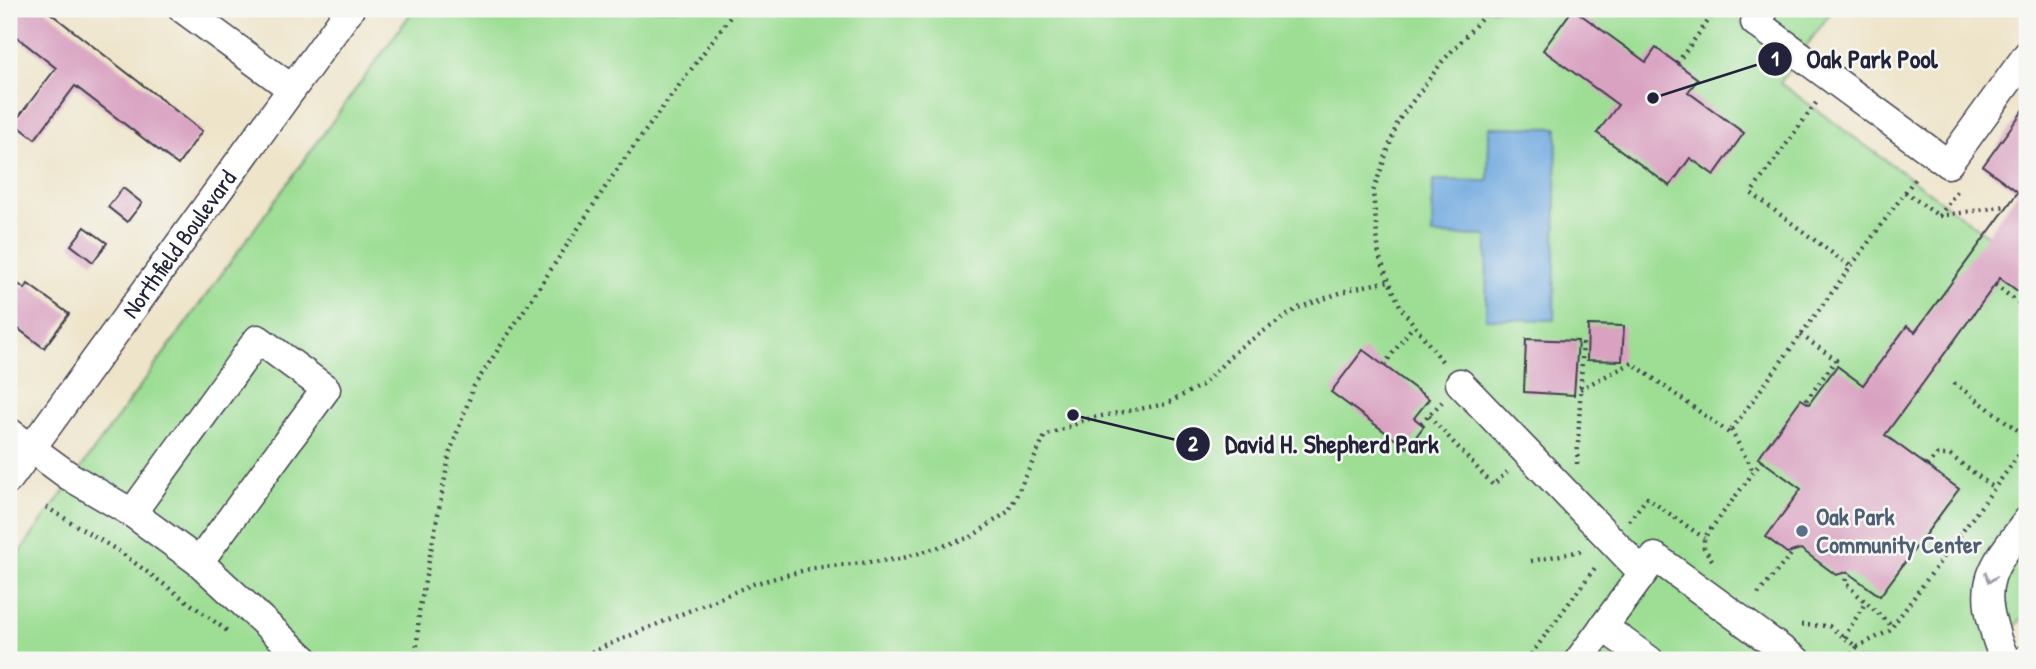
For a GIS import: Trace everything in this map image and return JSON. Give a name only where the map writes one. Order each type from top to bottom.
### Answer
[{"type":"street","points":[[183,9],[292,89]]},
{"type":"street","name":"Northfield Boulevard","points":[[9,479],[20,440],[292,89],[350,9]]},
{"type":"street","points":[[1765,9],[1755,22],[1948,164],[2027,55]]},
{"type":"street","points":[[132,513],[258,339],[326,389],[199,562]]},
{"type":"street","points":[[1460,383],[1643,573]]},
{"type":"street","points":[[20,440],[69,476],[132,513],[199,562],[305,660]]},
{"type":"street","points":[[2007,660],[2001,653],[1991,619],[1986,583],[1994,566],[2027,521]]},
{"type":"street","points":[[1579,660],[1655,557],[1796,660]]},
{"type":"street","points":[[1603,627],[1648,660]]},
{"type":"path","points":[[416,660],[419,612],[450,452],[474,386],[620,165],[736,9]]},
{"type":"path","points":[[1460,383],[1413,326],[1389,281],[1379,256],[1373,191],[1398,121],[1442,62],[1490,9]]},
{"type":"path","points":[[1677,64],[1717,9]]},
{"type":"path","points":[[1818,99],[1751,193],[1769,210],[1851,267]]},
{"type":"path","points":[[1580,388],[1632,363],[1729,433],[1919,173]]},
{"type":"path","points":[[1939,216],[2007,206]]},
{"type":"path","points":[[572,660],[753,584],[813,568],[900,559],[971,537],[1009,511],[1045,436],[1091,418],[1166,404],[1202,386],[1239,348],[1298,308],[1351,289],[1389,281]]},
{"type":"path","points":[[1995,285],[2027,309]]},
{"type":"path","points":[[1384,365],[1413,326]]},
{"type":"path","points":[[1801,335],[1836,360],[1805,402]]},
{"type":"path","points":[[1567,494],[1576,482],[1583,341]]},
{"type":"path","points":[[1954,383],[2027,437]]},
{"type":"path","points":[[1429,416],[1493,485],[1513,466]]},
{"type":"path","points":[[1731,430],[1754,473]]},
{"type":"path","points":[[1847,660],[1857,647],[1893,627],[2027,444]]},
{"type":"path","points":[[1927,466],[1937,455],[1950,455],[1995,488]]},
{"type":"path","points":[[1719,565],[1709,558],[1704,548],[1704,538],[1762,461]]},
{"type":"path","points":[[46,508],[120,552],[233,635]]},
{"type":"path","points":[[1531,561],[1589,550],[1581,540]]},
{"type":"path","points":[[1758,593],[1794,551]]},
{"type":"path","points":[[1595,555],[1600,561]]},
{"type":"path","points":[[1847,572],[1845,583],[1893,627]]},
{"type":"path","points":[[1748,586],[1767,600]]},
{"type":"path","points":[[1844,637],[1866,602]]},
{"type":"path","points":[[1794,620],[1804,627],[1829,626],[1857,647]]},
{"type":"green space","points":[[414,9],[1833,9],[1780,83],[2027,264],[2027,611],[1991,660],[9,660],[9,567]]},
{"type":"water","points":[[1489,127],[1557,128],[1554,320],[1486,319],[1487,236],[1432,235],[1433,180],[1488,181]]},
{"type":"building","points":[[9,9],[45,9],[202,131],[178,165],[75,86],[35,139],[14,123],[56,68],[9,31]]},
{"type":"building","points":[[1573,9],[1646,62],[1656,48],[1698,79],[1688,92],[1744,133],[1714,175],[1690,158],[1670,186],[1597,133],[1618,105],[1543,50]]},
{"type":"building","points":[[2027,105],[2027,298],[2000,278],[1885,435],[1959,489],[1880,596],[1847,572],[1836,575],[1801,549],[1787,553],[1766,537],[1801,489],[1758,458],[1801,399],[1809,404],[1837,366],[1863,385],[1907,326],[1915,332],[2018,192],[1983,166]]},
{"type":"building","points":[[123,188],[142,203],[127,222],[108,207]]},
{"type":"building","points":[[85,227],[107,243],[93,262],[71,245]]},
{"type":"building","points":[[9,277],[25,289],[28,284],[69,314],[44,348],[9,322]]},
{"type":"building","points":[[1588,325],[1624,326],[1622,361],[1587,360]]},
{"type":"building","points":[[1526,339],[1578,341],[1574,395],[1524,392]]},
{"type":"building","points":[[1363,350],[1429,399],[1414,418],[1424,426],[1407,448],[1331,392]]},
{"type":"place","name":"Oak Park Pool","points":[[1653,98]]},
{"type":"place","name":"David H. Shepherd Park","points":[[1073,415]]},
{"type":"place","name":"Oak Park Community Center","points":[[1802,531]]}]
